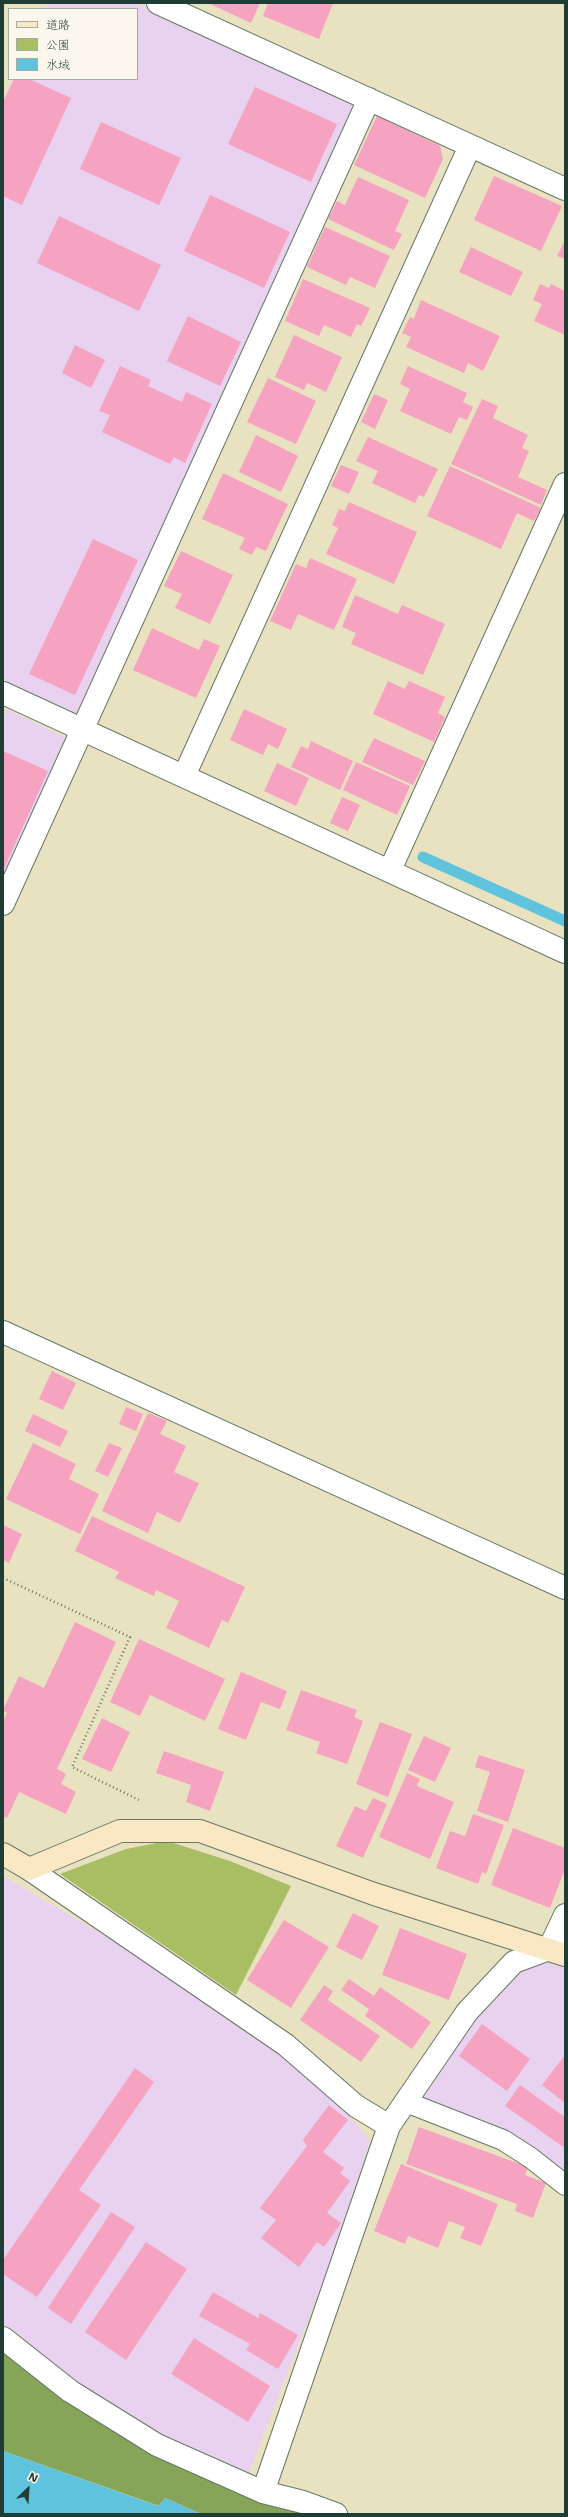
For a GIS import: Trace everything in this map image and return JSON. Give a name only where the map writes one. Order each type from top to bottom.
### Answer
[{"type":"street","points":[[160,3],[470,146],[565,188]]},
{"type":"street","points":[[3,904],[84,730],[369,99]]},
{"type":"street","points":[[184,776],[470,146]]},
{"type":"street","points":[[390,870],[565,484]]},
{"type":"street","points":[[3,694],[390,870],[565,952]]},
{"type":"street","points":[[3,1332],[565,1588]]},
{"type":"street","points":[[29,1869],[120,1831],[200,1831],[374,1894],[557,1952]]},
{"type":"street","points":[[3,1854],[29,1869],[286,2045],[356,2106],[389,2126]]},
{"type":"street","points":[[557,1952],[565,1915]]},
{"type":"street","points":[[263,2492],[389,2126],[467,2012],[514,1962],[557,1952]]},
{"type":"street","points":[[3,2338],[70,2391],[157,2445],[263,2492],[303,2502],[336,2514]]},
{"type":"lane","points":[[406,2102],[503,2140],[531,2158],[565,2186]]},
{"type":"path","points":[[3,1578],[130,1637],[72,1767],[143,1803]]},
{"type":"shaded area","points":[[48,3],[136,3],[354,103],[354,112],[76,714],[3,680],[3,101],[13,80],[138,80],[138,8],[46,8]]},
{"type":"shaded area","points":[[7,709],[70,740],[3,885],[3,719]]},
{"type":"shaded area","points":[[3,1876],[187,1984],[331,2093],[370,2141],[347,2219],[246,2480],[173,2445],[80,2390],[3,2327]]},
{"type":"shaded area","points":[[549,1961],[565,1967],[565,2195],[513,2150],[412,2109],[428,2091],[471,2025],[523,1971]]},
{"type":"green space","points":[[167,1841],[230,1861],[291,1886],[236,1995],[60,1874],[126,1849]]},
{"type":"green space","points":[[3,2348],[101,2424],[151,2454],[235,2490],[265,2498],[303,2514],[201,2514],[165,2498],[159,2506],[3,2451]]},
{"type":"water","points":[[3,2451],[158,2506],[165,2498],[201,2514],[3,2514]]},
{"type":"building","points":[[208,3],[260,3],[251,23]]},
{"type":"building","points":[[268,3],[333,3],[319,39],[263,16]]},
{"type":"building","points":[[14,80],[31,80],[71,98],[22,205],[3,196],[3,102]]},
{"type":"building","points":[[255,87],[337,124],[311,182],[228,144]]},
{"type":"building","points":[[377,116],[440,146],[443,159],[425,198],[354,165]]},
{"type":"building","points":[[101,122],[181,158],[159,205],[80,169]]},
{"type":"building","points":[[494,176],[562,206],[541,251],[474,220]]},
{"type":"building","points":[[358,177],[409,200],[395,231],[402,234],[394,250],[328,219],[337,201],[345,205]]},
{"type":"building","points":[[210,195],[290,232],[264,288],[184,251]]},
{"type":"building","points":[[59,216],[161,265],[139,311],[37,263]]},
{"type":"building","points":[[325,227],[390,256],[375,288],[350,277],[346,285],[307,267]]},
{"type":"building","points":[[565,240],[565,259],[557,256]]},
{"type":"building","points":[[471,247],[523,272],[511,296],[459,272]]},
{"type":"building","points":[[303,279],[370,308],[361,326],[357,324],[351,337],[324,325],[319,336],[285,321]]},
{"type":"building","points":[[540,284],[549,288],[551,284],[565,291],[565,335],[534,321],[542,304],[533,300]]},
{"type":"building","points":[[421,300],[500,336],[483,371],[468,363],[464,373],[406,347],[411,337],[402,333],[410,317],[414,319]]},
{"type":"building","points":[[188,316],[241,342],[220,386],[167,361]]},
{"type":"building","points":[[294,335],[342,357],[326,392],[307,383],[304,390],[275,377]]},
{"type":"building","points":[[75,345],[105,360],[91,388],[62,373]]},
{"type":"building","points":[[120,366],[151,380],[148,386],[182,402],[186,392],[212,404],[185,463],[174,457],[170,464],[102,432],[110,415],[99,411]]},
{"type":"building","points":[[408,366],[467,393],[463,402],[473,407],[467,420],[459,417],[451,434],[400,411],[410,389],[400,384]]},
{"type":"building","points":[[268,378],[316,401],[296,444],[247,422]]},
{"type":"building","points":[[374,394],[388,400],[375,429],[361,422]]},
{"type":"building","points":[[482,399],[498,406],[493,418],[528,435],[522,448],[529,451],[518,477],[547,490],[541,505],[451,464]]},
{"type":"building","points":[[256,435],[298,456],[281,492],[239,472]]},
{"type":"building","points":[[368,437],[438,469],[424,497],[419,495],[415,503],[372,483],[378,471],[356,461]]},
{"type":"building","points":[[341,465],[359,472],[349,494],[331,486]]},
{"type":"building","points":[[450,466],[541,508],[534,521],[517,513],[501,549],[427,516]]},
{"type":"building","points":[[223,473],[288,504],[266,551],[256,547],[252,555],[239,549],[245,538],[202,519]]},
{"type":"building","points":[[349,502],[417,532],[394,584],[326,554],[338,528],[332,525],[339,509],[345,511]]},
{"type":"building","points":[[93,539],[138,560],[75,695],[29,674]]},
{"type":"building","points":[[181,551],[233,575],[210,624],[175,608],[182,594],[164,586]]},
{"type":"building","points":[[310,558],[357,579],[334,630],[298,614],[291,630],[270,621],[296,564],[306,568]]},
{"type":"building","points":[[355,595],[398,614],[402,605],[445,624],[423,675],[351,644],[356,633],[342,627]]},
{"type":"building","points":[[152,628],[199,650],[204,639],[220,646],[196,698],[133,670]]},
{"type":"building","points":[[388,681],[405,689],[409,681],[445,697],[438,713],[445,717],[434,742],[373,714]]},
{"type":"building","points":[[244,709],[287,729],[278,749],[268,744],[263,755],[230,740]]},
{"type":"building","points":[[374,738],[425,761],[413,785],[362,762]]},
{"type":"building","points":[[311,741],[353,761],[340,790],[291,767],[301,746],[308,749]]},
{"type":"building","points":[[3,751],[48,771],[3,871]]},
{"type":"building","points":[[356,762],[410,786],[397,815],[343,790]]},
{"type":"building","points":[[277,763],[309,778],[296,806],[264,791]]},
{"type":"building","points":[[342,797],[360,805],[348,831],[330,823]]},
{"type":"building","points":[[52,1371],[76,1383],[63,1410],[39,1399]]},
{"type":"building","points":[[126,1407],[143,1414],[136,1431],[119,1424]]},
{"type":"building","points":[[148,1413],[167,1421],[160,1434],[186,1446],[174,1472],[199,1483],[180,1523],[157,1512],[148,1533],[102,1511]]},
{"type":"building","points":[[33,1414],[68,1431],[60,1447],[25,1431]]},
{"type":"building","points":[[33,1443],[76,1464],[69,1479],[99,1494],[80,1534],[6,1499]]},
{"type":"building","points":[[109,1443],[122,1448],[108,1477],[95,1471]]},
{"type":"building","points":[[92,1516],[245,1587],[228,1623],[222,1620],[209,1648],[166,1628],[179,1601],[156,1590],[154,1596],[115,1578],[119,1572],[75,1551]]},
{"type":"building","points":[[3,1525],[22,1534],[9,1563],[3,1560]]},
{"type":"building","points":[[75,1622],[116,1642],[57,1769],[66,1774],[61,1784],[76,1792],[66,1814],[19,1792],[7,1818],[3,1816],[3,1721],[7,1713],[3,1710],[19,1676],[44,1688]]},
{"type":"building","points":[[139,1639],[225,1679],[205,1721],[150,1695],[140,1716],[110,1702]]},
{"type":"building","points":[[241,1672],[287,1691],[280,1709],[261,1702],[246,1740],[218,1729]]},
{"type":"building","points":[[301,1690],[357,1710],[354,1717],[363,1721],[347,1764],[316,1753],[320,1742],[286,1730]]},
{"type":"building","points":[[102,1718],[130,1732],[111,1772],[82,1759]]},
{"type":"building","points":[[380,1722],[412,1734],[388,1797],[356,1784]]},
{"type":"building","points":[[424,1736],[451,1748],[435,1782],[408,1770]]},
{"type":"building","points":[[164,1751],[224,1772],[210,1811],[186,1802],[191,1785],[156,1773]]},
{"type":"building","points":[[479,1755],[525,1770],[508,1822],[477,1811],[490,1772],[475,1767]]},
{"type":"building","points":[[407,1773],[420,1779],[417,1786],[454,1802],[430,1859],[379,1837]]},
{"type":"building","points":[[373,1798],[387,1804],[363,1858],[336,1846],[355,1806],[366,1811]]},
{"type":"building","points":[[473,1814],[504,1825],[486,1874],[482,1872],[478,1884],[436,1868],[450,1831],[465,1836]]},
{"type":"building","points":[[513,1828],[565,1848],[565,1869],[550,1908],[491,1885]]},
{"type":"building","points":[[353,1913],[379,1926],[362,1960],[336,1947]]},
{"type":"building","points":[[284,1920],[329,1947],[291,2008],[247,1980]]},
{"type":"building","points":[[400,1928],[467,1954],[449,2000],[382,1975]]},
{"type":"building","points":[[349,1979],[374,1996],[380,1987],[431,2022],[412,2049],[365,2016],[369,2009],[341,1990]]},
{"type":"building","points":[[324,1985],[333,1991],[328,2000],[380,2036],[361,2062],[300,2020]]},
{"type":"building","points":[[482,2024],[530,2059],[507,2091],[459,2056]]},
{"type":"building","points":[[565,2055],[565,2103],[542,2085]]},
{"type":"building","points":[[135,2068],[154,2082],[79,2190],[101,2205],[37,2297],[3,2274],[3,2260]]},
{"type":"building","points":[[520,2085],[565,2117],[565,2148],[505,2106]]},
{"type":"building","points":[[329,2105],[348,2120],[323,2152],[344,2168],[340,2173],[350,2181],[327,2213],[341,2223],[324,2247],[317,2242],[299,2267],[261,2238],[276,2220],[260,2208],[307,2146],[303,2140]]},
{"type":"building","points":[[419,2127],[528,2167],[525,2175],[546,2183],[533,2218],[515,2211],[517,2204],[406,2164]]},
{"type":"building","points":[[401,2164],[498,2204],[481,2246],[460,2238],[465,2227],[449,2221],[438,2248],[408,2236],[405,2244],[374,2231]]},
{"type":"building","points":[[111,2212],[135,2227],[71,2324],[48,2308]]},
{"type":"building","points":[[146,2242],[187,2269],[126,2360],[85,2332]]},
{"type":"building","points":[[213,2292],[258,2318],[260,2313],[298,2335],[278,2369],[246,2350],[250,2344],[199,2316]]},
{"type":"building","points":[[194,2338],[270,2386],[248,2422],[171,2374]]},
{"type":"waterway","points":[[423,857],[565,921]]}]
